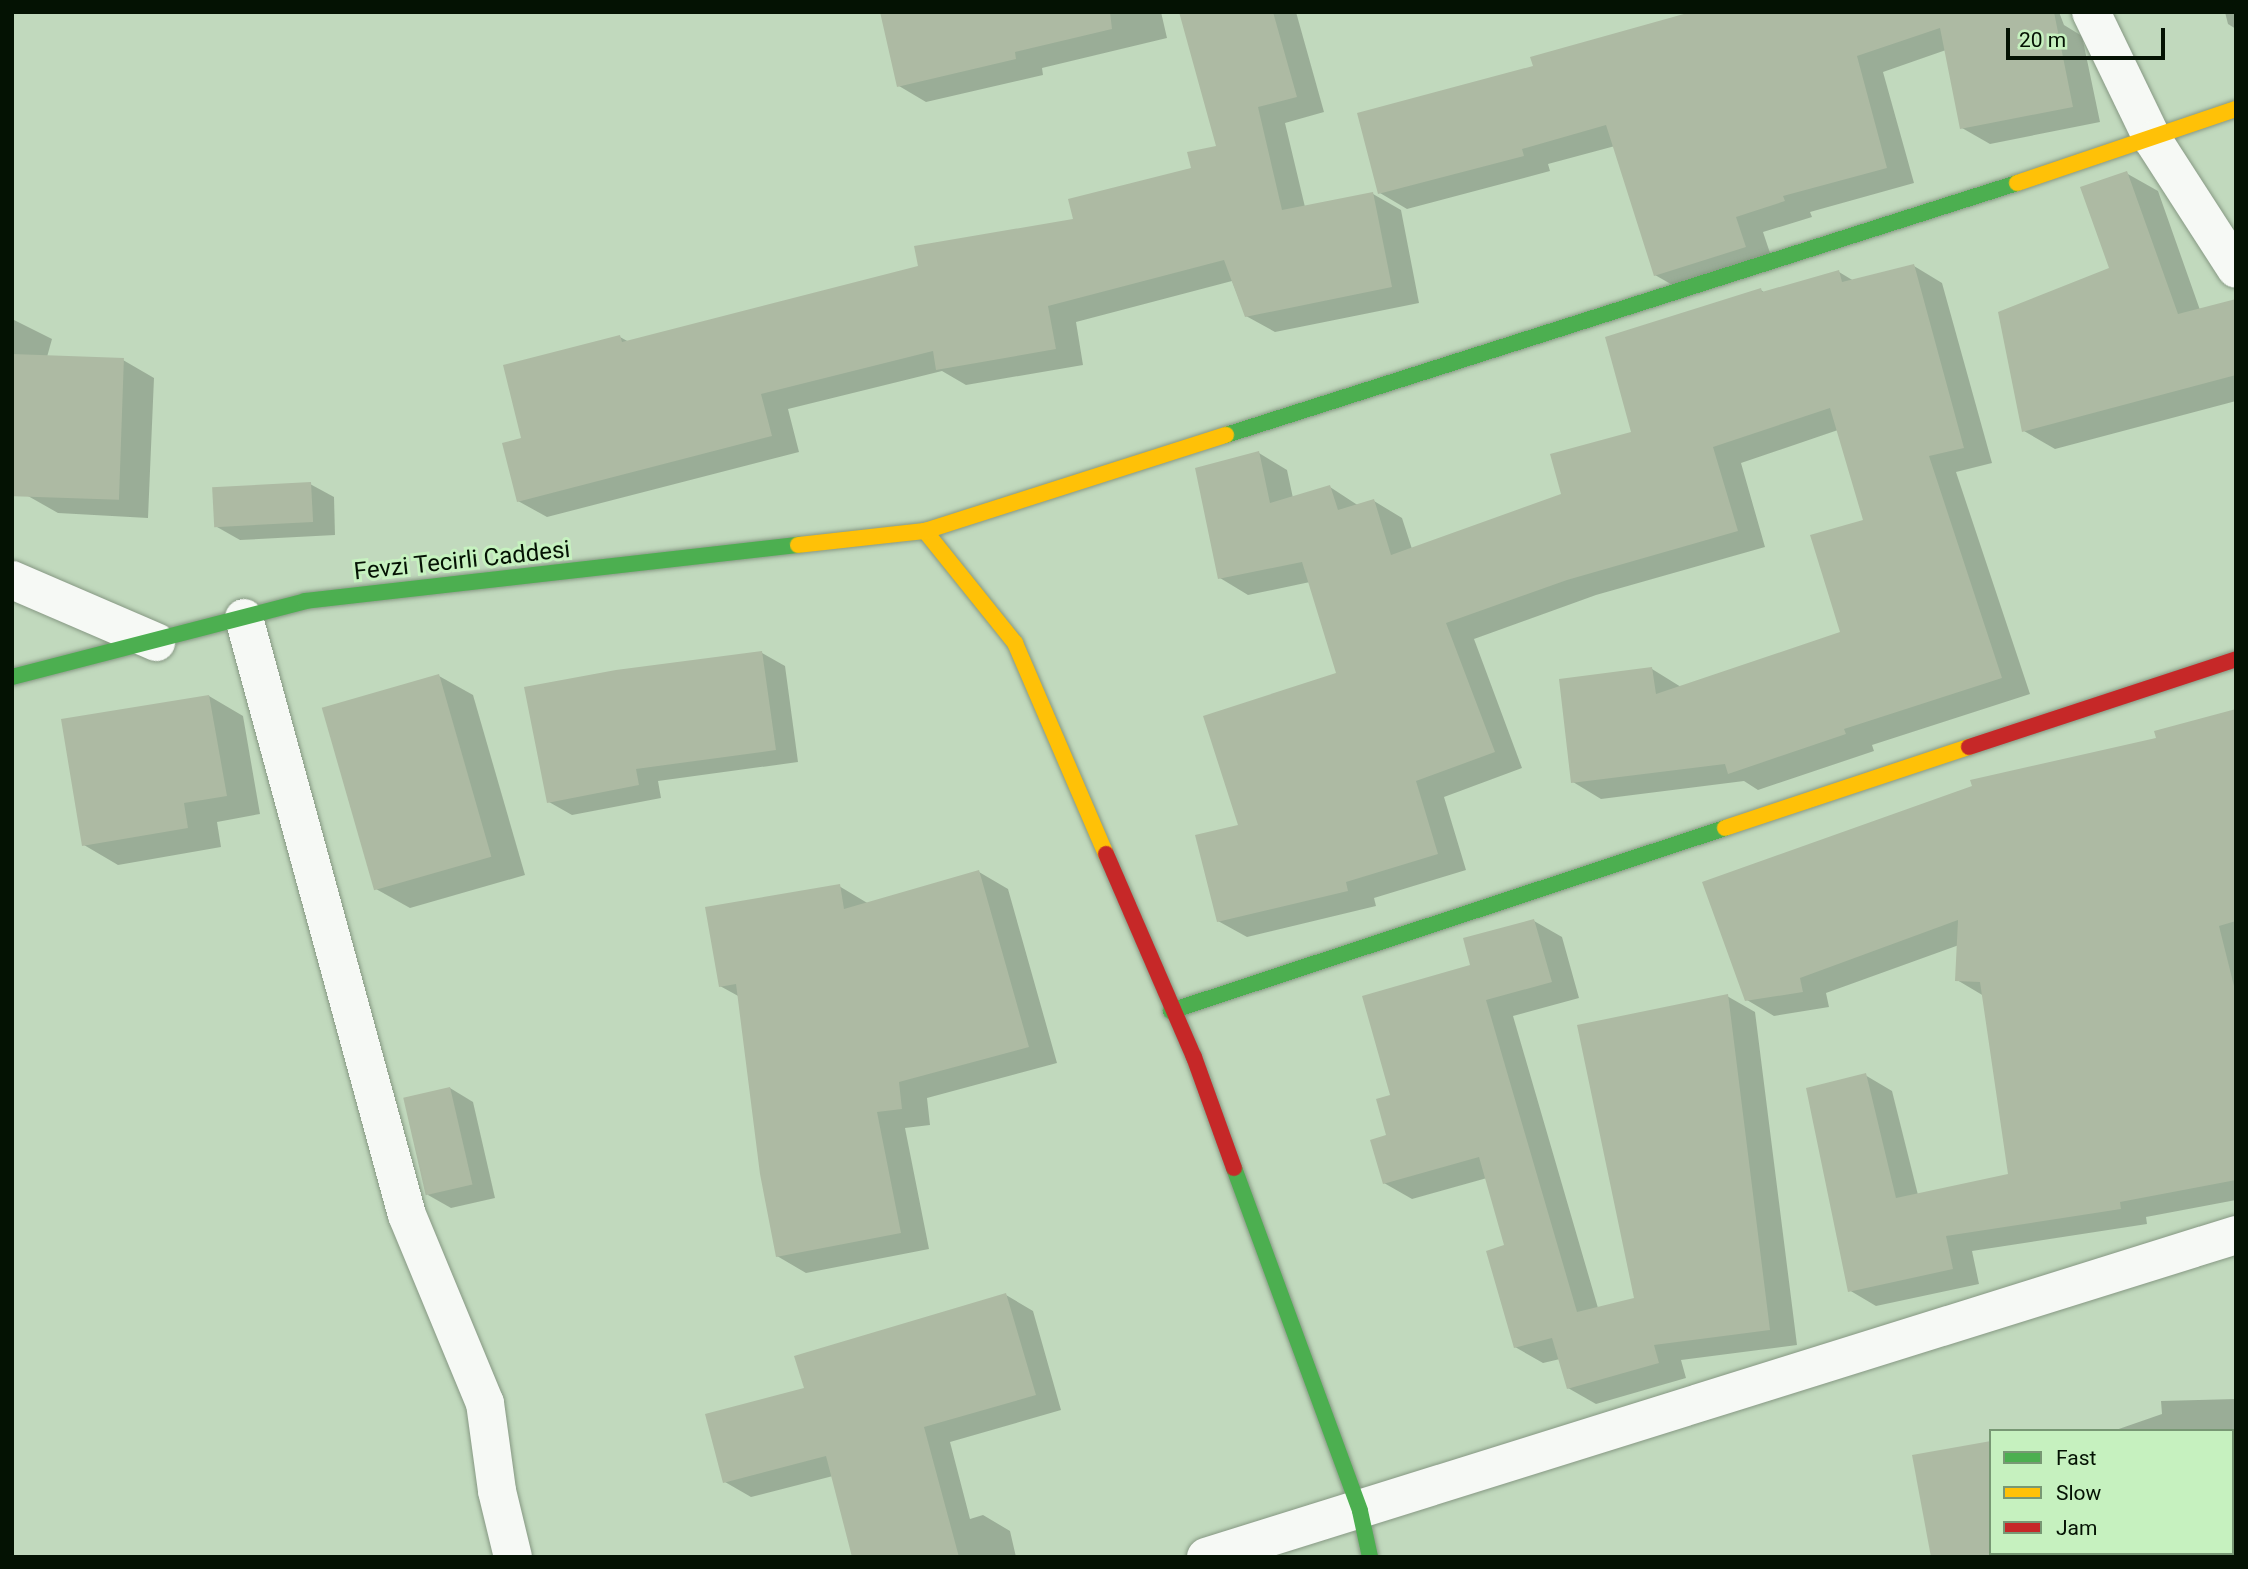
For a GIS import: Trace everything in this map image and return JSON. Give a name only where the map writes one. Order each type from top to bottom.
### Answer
[{"type":"street","points":[[2091,12],[2153,140],[2236,270]]},
{"type":"street","name":"Fevzi Tecirli Caddesi","points":[[12,677],[156,642],[305,601],[925,531],[2153,140],[2236,109]]},
{"type":"street","points":[[925,531],[1015,643],[1171,1011],[1194,1057],[1360,1511],[1370,1557]]},
{"type":"street","points":[[12,580],[156,642]]},
{"type":"street","points":[[244,618],[407,1215],[485,1403],[497,1491],[513,1557]]},
{"type":"street","points":[[1171,1011],[2236,659]]},
{"type":"street","points":[[1206,1557],[2236,1235]]},
{"type":"building","points":[[880,12],[1110,12],[1112,29],[1015,52],[1016,59],[897,87]]},
{"type":"building","points":[[1179,12],[1273,12],[1297,97],[1258,107],[1282,210],[1373,192],[1392,287],[1245,317],[1224,260],[1048,306],[1056,349],[936,370],[933,351],[761,394],[772,436],[517,502],[502,443],[521,438],[503,365],[620,335],[622,342],[918,266],[914,246],[1073,219],[1068,199],[1191,168],[1187,152],[1216,146]]},
{"type":"building","points":[[1691,12],[2054,12],[2073,107],[1960,129],[1940,28],[1857,56],[1887,168],[1783,196],[1785,201],[1736,217],[1746,247],[1654,276],[1606,125],[1522,149],[1524,156],[1378,194],[1357,113],[1533,66],[1530,57]]},
{"type":"building","points":[[2127,171],[2178,314],[2236,299],[2236,375],[2022,432],[1998,312],[2109,268],[2080,187]]},
{"type":"building","points":[[1914,264],[1964,448],[1929,456],[2002,678],[1844,729],[1846,734],[1728,774],[1725,764],[1571,783],[1559,679],[1652,667],[1656,694],[1840,632],[1810,535],[1863,520],[1830,408],[1713,447],[1738,531],[1567,580],[1446,623],[1495,752],[1416,781],[1438,854],[1346,882],[1348,891],[1217,922],[1195,835],[1238,825],[1203,716],[1336,673],[1302,562],[1218,579],[1195,468],[1259,451],[1270,503],[1330,485],[1338,510],[1374,499],[1391,555],[1561,494],[1550,454],[1631,432],[1605,337],[1761,288],[1762,292],[1839,270],[1842,282]]},
{"type":"building","points":[[12,354],[124,358],[119,500],[12,496]]},
{"type":"building","points":[[311,482],[313,522],[214,527],[212,487]]},
{"type":"building","points":[[762,651],[776,750],[636,769],[639,785],[547,803],[524,687],[616,670]]},
{"type":"building","points":[[439,674],[491,857],[374,890],[322,708]]},
{"type":"building","points":[[209,695],[227,796],[184,803],[188,828],[82,846],[61,719]]},
{"type":"building","points":[[2236,709],[2236,921],[2219,926],[2236,994],[2236,1180],[2120,1202],[2121,1209],[1946,1236],[1953,1269],[1848,1292],[1806,1088],[1866,1073],[1896,1198],[2008,1174],[1980,982],[1955,981],[1958,920],[1800,978],[1803,992],[1745,1001],[1702,882],[1972,786],[1970,780],[2156,738],[2154,731]]},
{"type":"building","points":[[979,870],[1029,1047],[899,1082],[902,1109],[877,1112],[901,1233],[776,1257],[760,1174],[736,984],[719,987],[705,907],[840,884],[844,909]]},
{"type":"building","points":[[1534,919],[1552,982],[1486,1000],[1577,1312],[1634,1298],[1577,1025],[1728,994],[1770,1330],[1654,1345],[1659,1363],[1567,1389],[1552,1338],[1514,1348],[1486,1251],[1504,1245],[1479,1157],[1383,1184],[1370,1140],[1386,1135],[1376,1099],[1390,1095],[1362,996],[1470,965],[1463,938]]},
{"type":"building","points":[[450,1087],[472,1184],[426,1195],[403,1098]]},
{"type":"building","points":[[1006,1293],[1036,1395],[924,1427],[959,1557],[852,1557],[826,1456],[723,1483],[705,1414],[804,1388],[794,1356]]},
{"type":"building","points":[[1989,1441],[1991,1557],[1931,1557],[1912,1455]]},
{"type":"traffic: fast","points":[[1226,435],[2017,183]]},
{"type":"traffic: fast","points":[[12,677],[305,601],[798,545]]},
{"type":"traffic: fast","points":[[1171,1011],[1725,828]]},
{"type":"traffic: fast","points":[[1234,1168],[1360,1511],[1370,1557]]},
{"type":"traffic: slow","points":[[2017,183],[2236,109]]},
{"type":"traffic: slow","points":[[798,545],[925,531],[1226,435]]},
{"type":"traffic: slow","points":[[925,531],[1015,643],[1106,854]]},
{"type":"traffic: slow","points":[[1725,828],[1969,747]]},
{"type":"traffic: jam","points":[[1969,747],[2236,659]]},
{"type":"traffic: jam","points":[[1106,854],[1194,1057],[1234,1168]]}]
